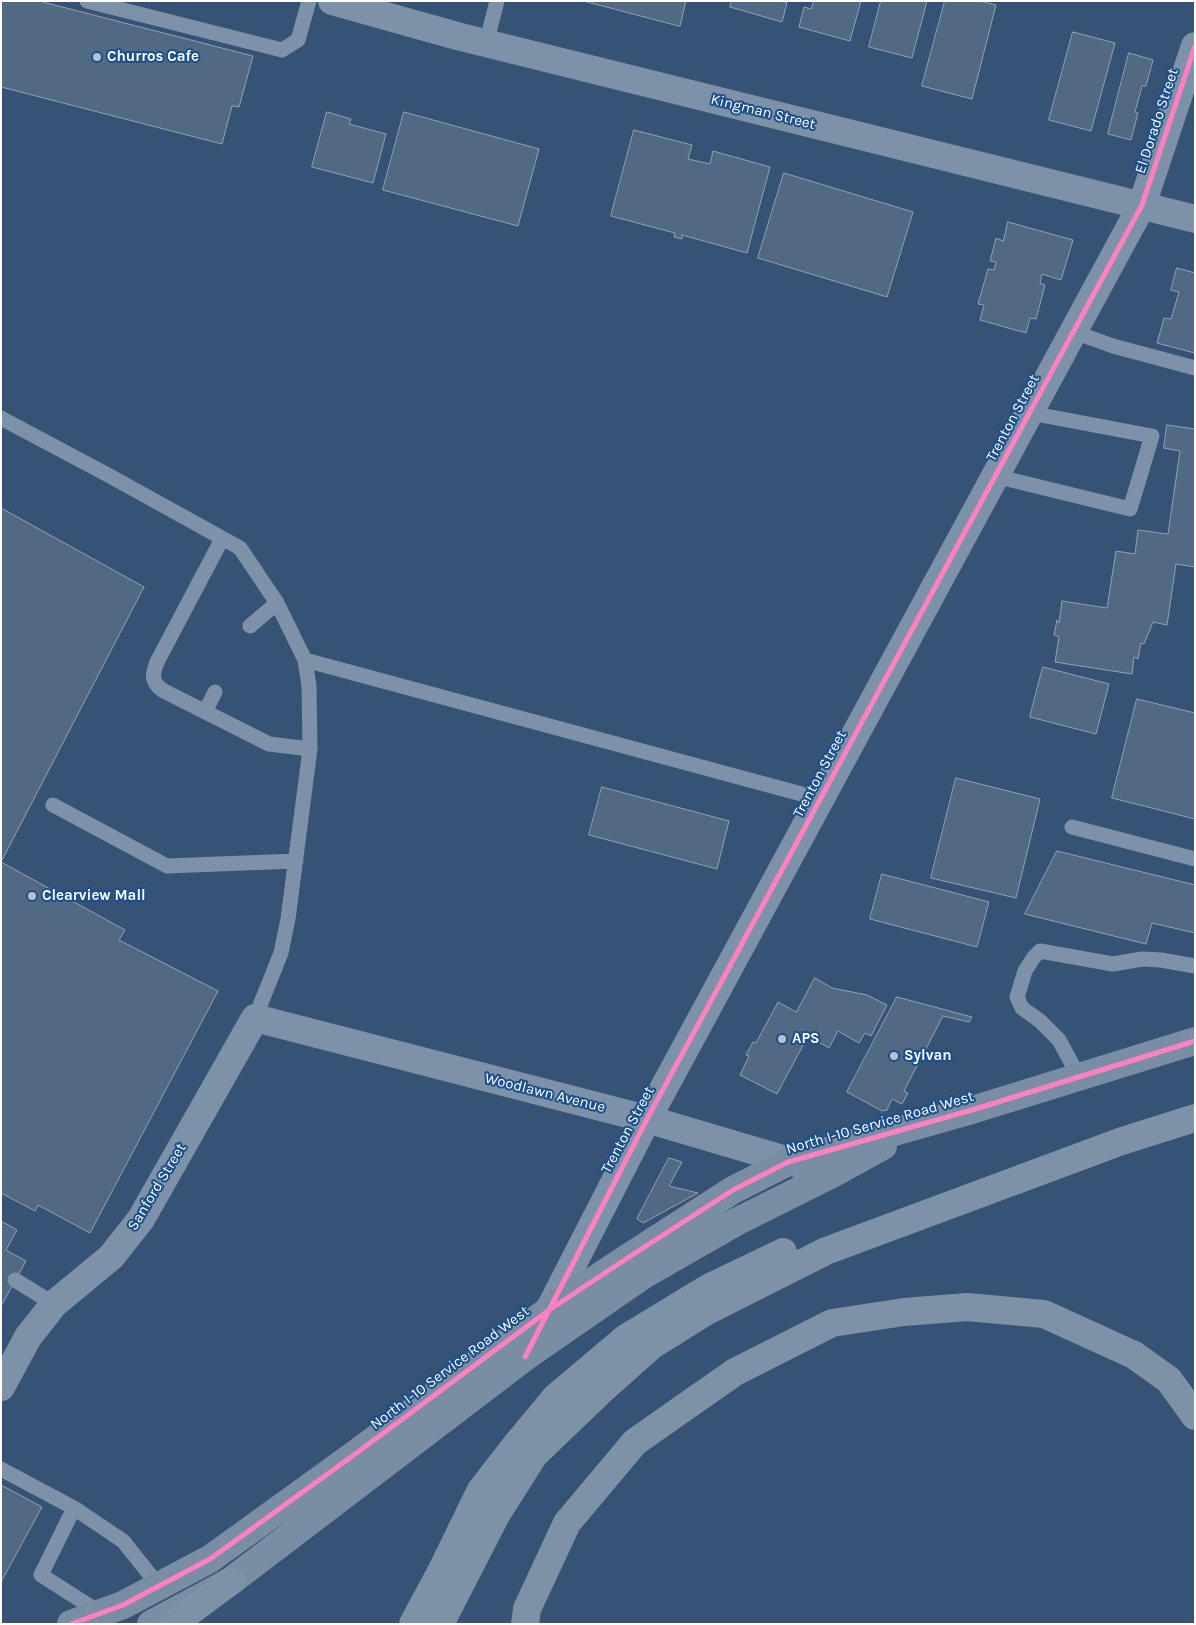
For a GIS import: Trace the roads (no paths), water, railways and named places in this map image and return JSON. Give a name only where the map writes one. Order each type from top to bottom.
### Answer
[{"type":"highway","points":[[440,1624],[496,1515],[534,1455],[651,1346],[707,1311],[826,1251],[1122,1141],[1195,1118]]},
{"type":"highway","points":[[412,1624],[441,1572],[481,1490],[556,1397],[626,1338],[710,1287],[811,1239],[1015,1168],[1037,1173]]},
{"type":"highway","points":[[525,1624],[527,1610],[567,1523],[635,1442],[735,1372],[832,1323],[904,1312],[967,1307],[1044,1314],[1134,1355],[1169,1380],[1195,1416]]},
{"type":"highway","points":[[173,1624],[231,1581]]},
{"type":"street","name":"Kingman Street","points":[[332,1],[486,44],[1195,218]]},
{"type":"street","name":"El Dorado Street","points":[[1142,205],[1193,59]]},
{"type":"street","name":"Trenton Street","points":[[525,1357],[647,1119],[1142,205]]},
{"type":"street","name":"Woodlawn Avenue","points":[[255,1018],[647,1119],[788,1162],[834,1173]]},
{"type":"street","name":"Sanford Street","points":[[1,1387],[28,1337],[54,1304],[111,1257],[141,1219],[255,1018]]},
{"type":"street","name":"North I-10 Service Road West","points":[[70,1624],[99,1612],[123,1605],[210,1559],[549,1310],[629,1256],[733,1190],[788,1162],[922,1125],[1195,1041]]},
{"type":"street","name":"North I-10 Service Road West","points":[[151,1624],[231,1581],[525,1357],[645,1274],[736,1222],[834,1173],[922,1125]]},
{"type":"lane","points":[[87,1],[282,50],[298,40],[309,1]]},
{"type":"lane","points":[[486,44],[496,1]]},
{"type":"lane","points":[[1074,332],[1113,346],[1195,368]]},
{"type":"lane","points":[[995,476],[1130,509],[1152,436],[1030,413]]},
{"type":"lane","points":[[1,418],[240,548],[277,602],[305,660],[309,686],[310,749],[288,919],[282,952],[255,1018]]},
{"type":"lane","points":[[222,539],[157,662],[153,676],[156,685],[162,690],[269,744],[310,749]]},
{"type":"lane","points":[[250,626],[277,602]]},
{"type":"lane","points":[[305,660],[820,799]]},
{"type":"lane","points":[[205,712],[215,692]]},
{"type":"lane","points":[[53,804],[167,866],[296,861]]},
{"type":"lane","points":[[1072,827],[1195,859]]},
{"type":"lane","points":[[1079,1077],[1060,1040],[1040,1021],[1022,1008],[1017,997],[1025,971],[1040,951],[1113,964],[1142,959],[1195,966]]},
{"type":"lane","points":[[15,1280],[54,1304]]},
{"type":"lane","points":[[1,1470],[74,1508],[124,1542],[159,1586]]},
{"type":"lane","points":[[74,1508],[40,1575],[99,1612]]},
{"type":"place","name":"Churros Cafe","points":[[97,57]]},
{"type":"place","name":"Clearview Mall","points":[[32,896]]},
{"type":"place","name":"APS","points":[[782,1039]]},
{"type":"place","name":"Sylvan","points":[[894,1056]]}]
